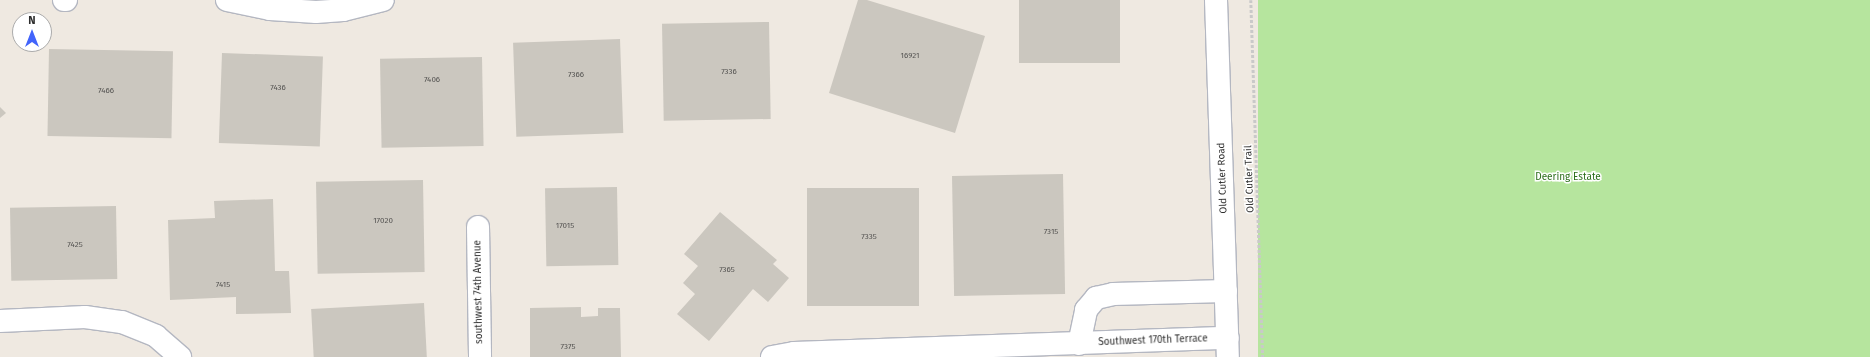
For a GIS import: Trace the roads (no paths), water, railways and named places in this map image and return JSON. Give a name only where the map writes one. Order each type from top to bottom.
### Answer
[{"type":"street","points":[[227,0],[270,9],[316,12],[343,10],[383,0]]},
{"type":"street","name":"Old Cutler Road","points":[[1216,0],[1228,347]]},
{"type":"street","name":"southwest 74th Avenue","points":[[478,227],[480,357]]},
{"type":"street","points":[[1078,344],[1086,310],[1096,298],[1113,294],[1226,291]]},
{"type":"street","points":[[0,320],[85,317],[117,320],[139,327],[156,336],[180,357]]},
{"type":"street","name":"Southwest 170th Terrace","points":[[772,357],[794,353],[1078,344],[1228,347]]},
{"type":"park label","name":"Deering Estate","points":[[1568,178]]}]
